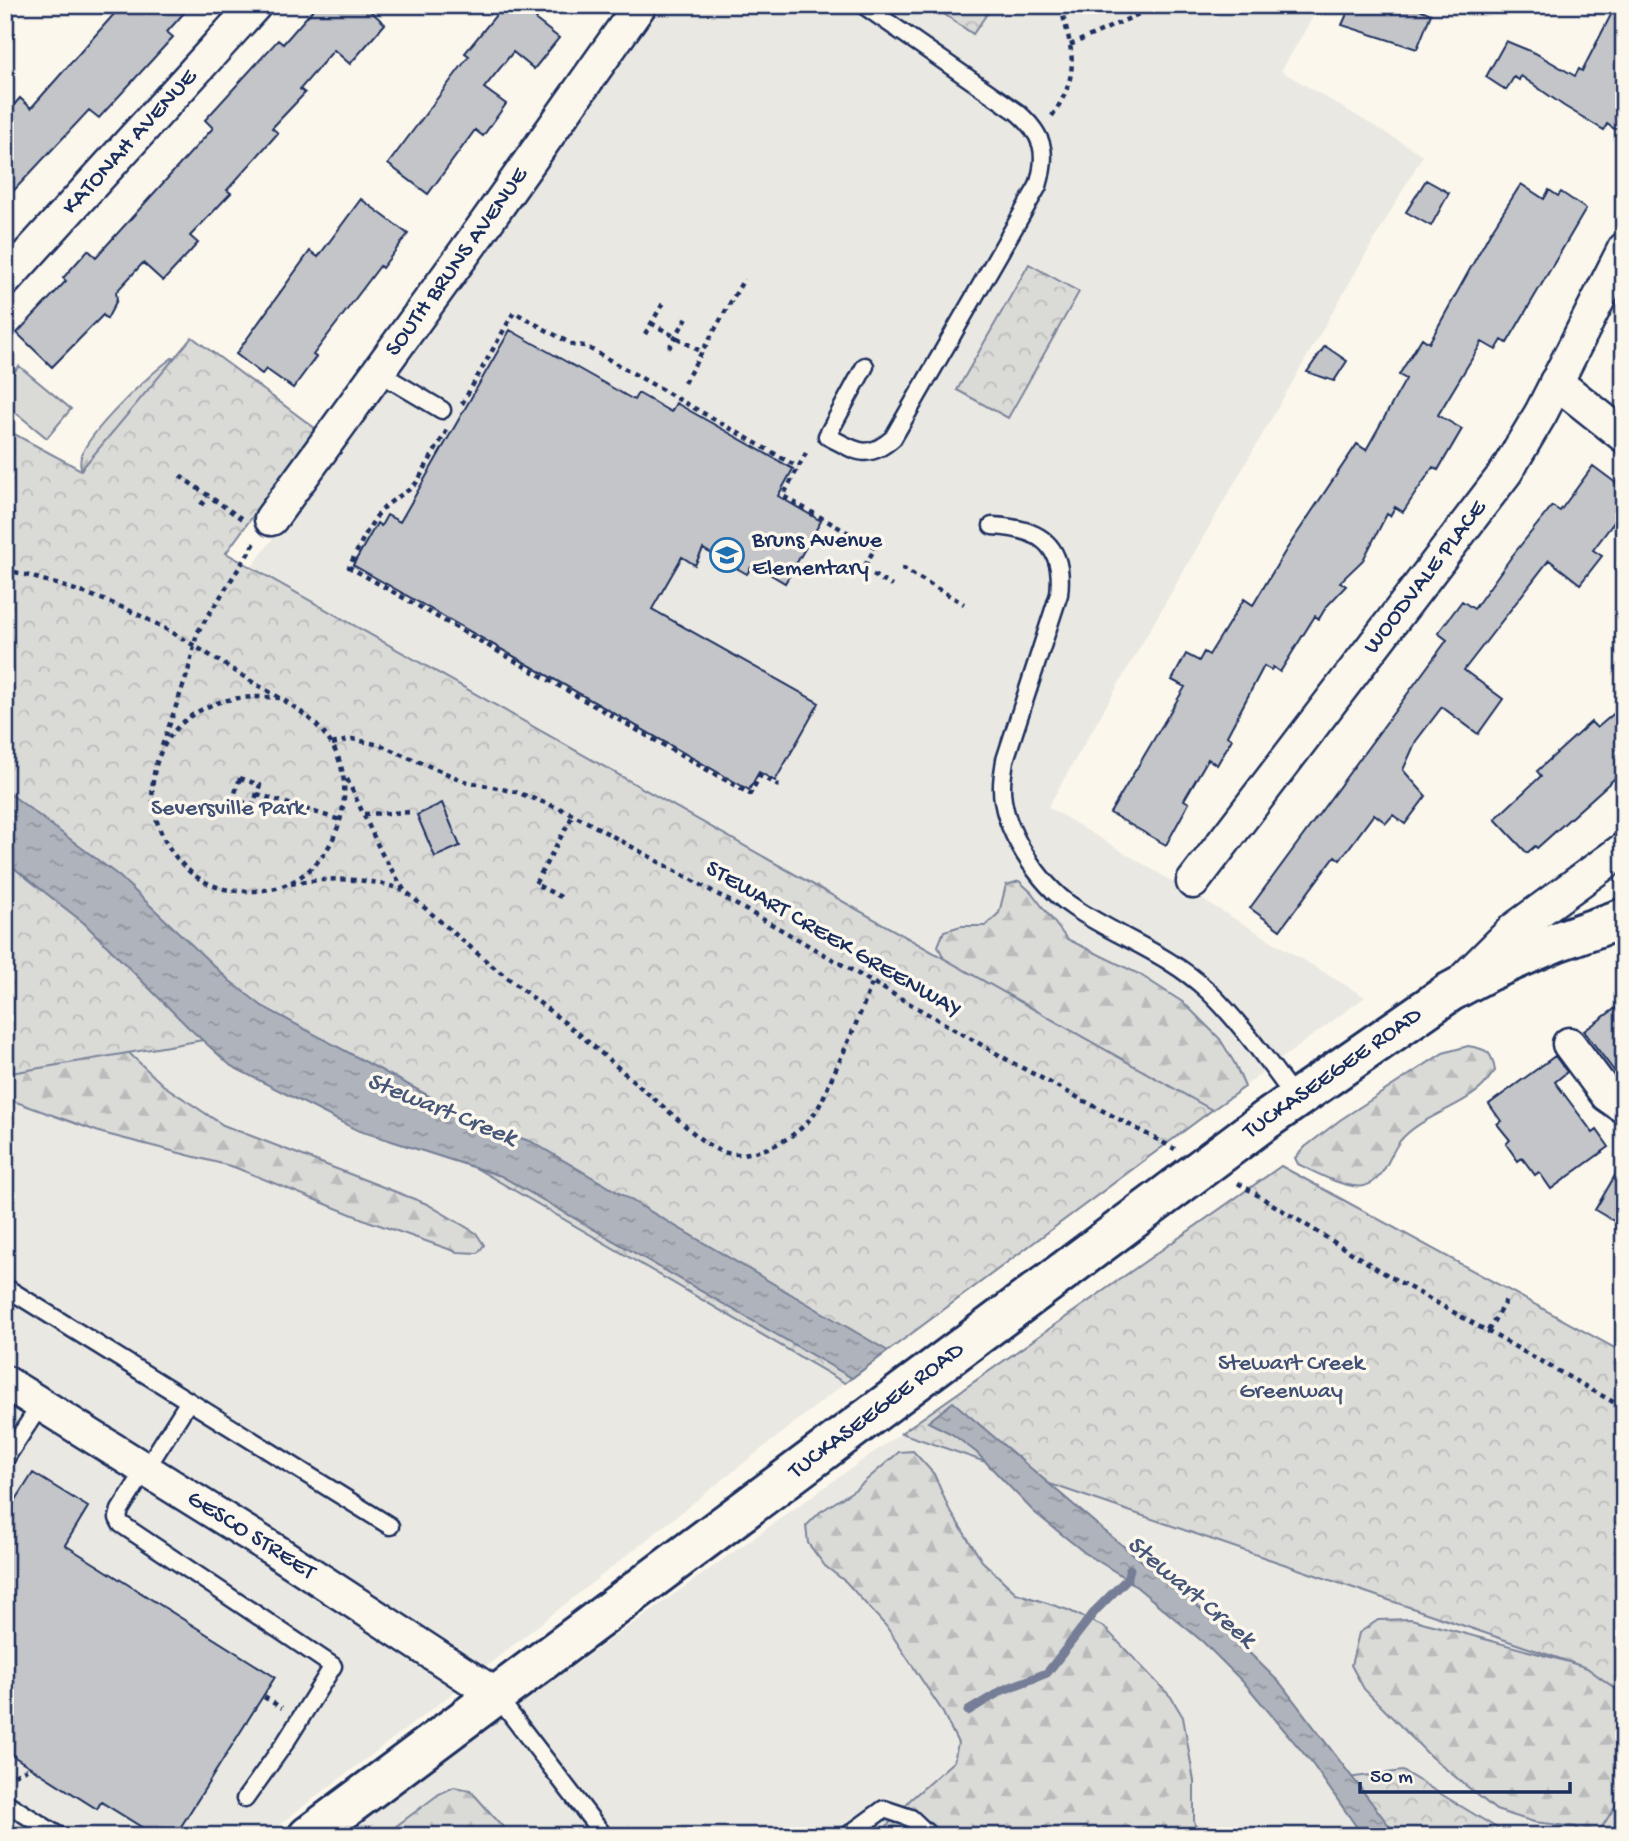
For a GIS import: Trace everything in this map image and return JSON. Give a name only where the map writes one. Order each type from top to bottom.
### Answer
[{"type":"main road","name":"TUCKASEEGEE ROAD","points":[[308,1836],[1281,1109],[1450,992],[1489,971],[1556,942],[1624,918]]},
{"type":"street","name":"KATONAH AVENUE","points":[[5,280],[255,5]]},
{"type":"street","name":"SOUTH BRUNS AVENUE","points":[[266,526],[640,5]]},
{"type":"street","name":"WOODVALE PLACE","points":[[1193,882],[1506,472],[1541,413],[1624,249]]},
{"type":"street","points":[[1556,382],[1624,436]]},
{"type":"street","points":[[1450,992],[1513,930],[1624,849]]},
{"type":"street","points":[[1569,1044],[1607,1095],[1624,1107]]},
{"type":"street","name":"GESCO STREET","points":[[5,1382],[287,1558],[496,1695]]},
{"type":"lane","points":[[863,5],[1028,121],[1038,134],[1043,150],[1038,186],[893,438],[882,448],[870,453],[857,452],[827,436],[865,366]]},
{"type":"lane","points":[[378,372],[450,415]]},
{"type":"lane","points":[[992,526],[1018,527],[1039,537],[1055,552],[1062,573],[1059,594],[1005,760],[1002,788],[1009,820],[1024,854],[1046,883],[1072,906],[1171,961],[1208,991],[1241,1028],[1281,1109]]},
{"type":"lane","points":[[5,1287],[390,1526]]},
{"type":"lane","points":[[189,1401],[120,1510],[118,1518],[121,1524],[332,1666],[285,1743],[245,1800]]},
{"type":"lane","points":[[5,1460],[41,1404]]},
{"type":"lane","points":[[496,1695],[604,1836]]},
{"type":"lane","points":[[5,1802],[59,1836]]},
{"type":"lane","points":[[847,1836],[884,1809],[911,1818],[930,1836]]},
{"type":"path","points":[[1052,116],[1070,85],[1072,72],[1070,46],[1060,5]]},
{"type":"path","points":[[1070,46],[1159,5]]},
{"type":"path","points":[[684,383],[744,279]]},
{"type":"path","points":[[645,334],[665,300]]},
{"type":"path","points":[[779,786],[760,776],[750,794],[349,567],[385,507],[417,482],[450,415],[514,312],[573,345],[585,346],[798,467]]},
{"type":"path","points":[[669,348],[689,314]]},
{"type":"path","points":[[652,323],[702,352]]},
{"type":"path","points":[[806,453],[783,496],[875,548],[863,569],[892,586]]},
{"type":"path","points":[[180,476],[208,496],[266,526],[211,609],[194,645],[188,672],[160,751],[153,777],[155,817],[168,847],[192,874],[222,888],[256,891],[287,884],[327,880],[379,883],[404,890]]},
{"type":"path","points":[[201,505],[208,496]]},
{"type":"path","points":[[902,568],[964,604]]},
{"type":"path","points":[[5,569],[125,609],[194,645],[280,698],[316,724],[332,744],[382,854],[404,890],[491,965],[578,1033],[704,1142],[722,1152],[756,1152],[780,1142],[802,1128],[816,1112],[873,983]]},
{"type":"path","points":[[160,751],[176,730],[208,706],[244,697],[280,698]]},
{"type":"path","name":"STEWART CREEK GREENWAY","points":[[332,744],[352,739],[380,745],[464,781],[516,792],[573,814],[1013,1063],[1176,1150]]},
{"type":"path","points":[[287,884],[315,865],[326,852],[340,820],[345,775]]},
{"type":"path","points":[[240,778],[260,785],[257,794],[253,805],[233,799],[240,778]]},
{"type":"path","points":[[257,794],[340,820]]},
{"type":"path","points":[[364,814],[414,813]]},
{"type":"path","points":[[561,897],[535,884],[573,814]]},
{"type":"path","points":[[1235,1181],[1389,1276],[1624,1408]]},
{"type":"path","points":[[1489,1331],[1506,1300]]},
{"type":"path","points":[[5,1779],[26,1769]]},
{"type":"shaded area","name":"Bruns Avenue Elementary","points":[[660,5],[1320,5],[1281,71],[1423,155],[1048,807],[1365,997],[1212,1110],[252,567]]},
{"type":"shaded area","points":[[244,1033],[845,1383],[440,1703],[264,1836],[5,1836],[5,1074]]},
{"type":"shaded area","points":[[901,1433],[1587,1668],[1596,1836],[1510,1836],[1403,1771],[1376,1836],[343,1836],[517,1706]]},
{"type":"green space","points":[[931,5],[993,5],[973,34]]},
{"type":"green space","points":[[1029,264],[1079,292],[1008,418],[957,390]]},
{"type":"green space","name":"Seversville Park","points":[[192,337],[316,429],[226,553],[1212,1110],[845,1383],[244,1033],[5,1074],[5,429],[81,470]]},
{"type":"green space","points":[[172,358],[184,358],[85,478],[81,457],[86,446],[107,419]]},
{"type":"green space","points":[[19,366],[71,409],[47,438],[5,404],[5,383]]},
{"type":"green space","points":[[1019,881],[1031,892],[1067,939],[1139,974],[1184,1003],[1220,1039],[1245,1087],[1212,1110],[944,959],[938,946],[944,931],[961,926],[985,926],[999,913],[1006,885]]},
{"type":"green space","points":[[5,947],[91,1017],[163,1085],[223,1125],[427,1204],[476,1233],[484,1245],[478,1253],[457,1252],[368,1221],[234,1167],[102,1133],[5,1098]]},
{"type":"green space","points":[[1468,1046],[1488,1052],[1495,1071],[1472,1095],[1409,1132],[1400,1141],[1377,1179],[1357,1187],[1331,1180],[1298,1164],[1295,1158],[1305,1147],[1340,1120],[1443,1053]]},
{"type":"green space","name":"Stewart Creek Greenway","points":[[1281,1166],[1624,1353],[1624,1695],[1587,1668],[901,1433]]},
{"type":"green space","points":[[913,1451],[934,1474],[949,1509],[982,1561],[1016,1593],[1068,1610],[1104,1627],[1171,1697],[1183,1717],[1194,1781],[1194,1820],[1197,1836],[878,1836],[910,1800],[954,1761],[958,1743],[941,1709],[886,1626],[846,1582],[825,1566],[808,1543],[806,1526],[820,1512],[856,1489],[899,1452]]},
{"type":"green space","points":[[1411,1619],[1624,1677],[1624,1836],[1584,1836],[1576,1827],[1534,1822],[1496,1810],[1431,1757],[1364,1689],[1351,1665],[1359,1633],[1378,1620]]},
{"type":"green space","points":[[1403,1771],[1510,1836],[1376,1836],[1338,1779]]},
{"type":"green space","points":[[454,1787],[470,1790],[511,1836],[383,1836],[439,1794]]},
{"type":"green space","points":[[1624,1793],[1624,1836],[1596,1836]]},
{"type":"water","name":"Stewart Creek","points":[[5,790],[119,876],[230,981],[262,1006],[481,1124],[532,1142],[888,1351],[852,1378],[501,1176],[357,1130],[231,1066],[84,923],[5,861]]},
{"type":"water","points":[[953,1402],[1101,1528],[1221,1625],[1281,1684],[1397,1836],[1363,1836],[1311,1762],[1247,1686],[1203,1642],[1127,1579],[1085,1553],[1034,1512],[976,1452],[952,1434],[928,1422]]},
{"type":"building","points":[[122,5],[191,5],[167,32],[173,37],[99,118],[89,110],[5,200],[5,115],[20,98],[31,108]]},
{"type":"building","points":[[317,5],[364,5],[385,24],[350,64],[334,50],[300,89],[305,93],[272,128],[278,133],[227,190],[231,193],[190,236],[198,243],[163,281],[143,263],[116,292],[117,300],[107,319],[103,315],[52,367],[17,333],[66,281],[63,278],[88,250],[96,257],[213,128],[205,120],[278,40],[283,44]]},
{"type":"building","points":[[504,5],[524,5],[538,16],[536,20],[559,38],[534,69],[513,52],[484,88],[506,104],[483,136],[475,130],[428,194],[388,164],[469,56],[465,53]]},
{"type":"building","points":[[1351,5],[1410,5],[1431,14],[1417,49],[1342,25]]},
{"type":"building","points":[[1616,5],[1624,5],[1624,117],[1616,130],[1607,124],[1604,130],[1521,76],[1519,80],[1514,77],[1506,90],[1486,77],[1506,41],[1535,53],[1575,76],[1579,69],[1582,71]]},
{"type":"building","points":[[1426,180],[1449,193],[1431,226],[1406,212]]},
{"type":"building","points":[[1521,184],[1544,199],[1549,190],[1558,196],[1561,192],[1586,209],[1507,343],[1502,340],[1496,350],[1482,342],[1438,415],[1462,429],[1438,470],[1433,467],[1403,512],[1395,507],[1390,516],[1387,514],[1363,560],[1340,582],[1346,586],[1326,607],[1319,619],[1315,616],[1280,672],[1273,667],[1271,670],[1264,666],[1227,736],[1232,739],[1217,765],[1208,759],[1184,800],[1189,803],[1166,845],[1110,813],[1185,687],[1172,680],[1186,654],[1199,661],[1204,652],[1209,655],[1244,599],[1253,605],[1286,550],[1357,444],[1366,450],[1406,379],[1399,375],[1422,338],[1429,343],[1490,233]]},
{"type":"building","points":[[361,199],[408,234],[382,268],[380,266],[313,355],[316,357],[293,388],[266,369],[262,374],[236,354],[310,251],[318,257]]},
{"type":"building","points":[[510,330],[634,400],[638,393],[671,412],[676,403],[793,469],[778,496],[821,521],[785,583],[753,564],[747,574],[703,549],[695,565],[682,557],[652,609],[819,703],[775,781],[759,772],[749,790],[353,565],[377,523],[381,526],[387,515],[400,522]]},
{"type":"building","points":[[1325,346],[1347,361],[1334,381],[1307,372]]},
{"type":"building","points":[[1593,466],[1624,489],[1624,509],[1593,550],[1602,556],[1580,584],[1549,560],[1464,670],[1503,699],[1478,734],[1442,707],[1416,741],[1403,770],[1426,796],[1405,824],[1393,815],[1386,823],[1374,814],[1340,860],[1335,856],[1280,930],[1250,908],[1447,640],[1438,633],[1462,601],[1474,609],[1552,506],[1560,511]]},
{"type":"building","points":[[1624,705],[1624,770],[1537,848],[1535,846],[1527,853],[1495,819],[1541,776],[1537,771],[1591,722],[1597,728]]},
{"type":"building","points":[[442,803],[460,846],[435,857],[417,815]]},
{"type":"building","points":[[1624,1002],[1624,1084],[1584,1031]]},
{"type":"building","points":[[1555,1056],[1567,1072],[1555,1082],[1593,1133],[1597,1130],[1609,1147],[1551,1189],[1539,1172],[1535,1175],[1522,1158],[1518,1161],[1506,1144],[1510,1140],[1497,1124],[1501,1121],[1489,1104]]},
{"type":"building","points":[[1624,1160],[1624,1227],[1595,1210]]},
{"type":"building","points":[[33,1473],[88,1507],[65,1545],[275,1677],[175,1836],[156,1836],[101,1802],[97,1809],[5,1751],[5,1517]]},
{"type":"waterway","name":"Stewart Creek","points":[[968,1711],[1003,1690],[1047,1673],[1096,1610],[1127,1579],[1130,1569]]},
{"type":"place","name":"Bruns Avenue Elementary","points":[[727,555]]}]
